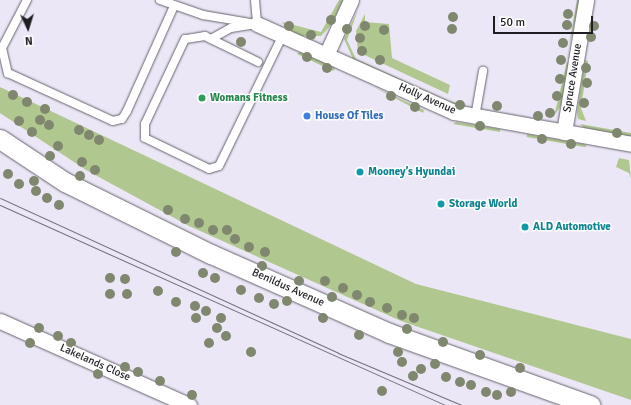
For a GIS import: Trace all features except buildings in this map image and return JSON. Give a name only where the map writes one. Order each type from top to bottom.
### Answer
[{"type":"street","points":[[327,53],[351,0]]},
{"type":"street","name":"Spruce Avenue","points":[[564,132],[586,0]]},
{"type":"street","name":"Holly Avenue","points":[[257,24],[327,53],[447,109],[475,117],[631,144]]},
{"type":"street","name":"Benildus Avenue","points":[[0,139],[65,182],[218,258],[395,336],[590,405]]},
{"type":"street","name":"Lakelands Close","points":[[0,321],[189,405]]},
{"type":"lane","points":[[27,0],[2,48],[8,73],[113,121],[122,119],[127,111],[174,6]]},
{"type":"lane","points":[[160,0],[174,6],[257,24]]},
{"type":"lane","points":[[255,0],[257,24]]},
{"type":"lane","points":[[211,39],[231,28],[257,24]]},
{"type":"lane","points":[[258,62],[211,39],[185,39],[143,131],[148,142],[209,169],[220,166],[283,35]]},
{"type":"lane","points":[[475,117],[483,70]]},
{"type":"green space","points":[[339,0],[343,0],[332,24],[321,36],[300,36],[287,29],[282,22],[321,32]]},
{"type":"green space","points":[[577,0],[580,0],[569,45]]},
{"type":"green space","points":[[358,10],[347,40],[356,59],[449,101],[466,105],[464,108],[353,59],[344,39]]},
{"type":"green space","points":[[365,14],[365,22],[389,24],[392,58],[450,85],[448,94],[358,52],[356,31]]},
{"type":"green space","points":[[591,22],[595,24],[583,47],[579,45]]},
{"type":"green space","points":[[300,51],[335,68],[333,71],[297,54]]},
{"type":"green space","points":[[585,60],[588,61],[581,108],[586,121],[578,119],[577,112]]},
{"type":"green space","points":[[567,62],[570,64],[562,104],[554,116]]},
{"type":"green space","points":[[0,87],[416,284],[631,339],[631,400],[401,321],[189,226],[86,170],[0,113]]},
{"type":"green space","points":[[374,87],[424,110],[423,113]]},
{"type":"green space","points":[[456,122],[500,129],[500,132],[453,124]]},
{"type":"green space","points":[[580,124],[631,133],[631,137],[584,128]]},
{"type":"green space","points":[[527,134],[586,144],[586,147],[526,137]]},
{"type":"green space","points":[[619,158],[629,160],[631,179],[629,173],[616,167]]},
{"type":"tram line","points":[[0,198],[338,353],[462,405]]},
{"type":"tram line","points":[[0,205],[444,405]]},
{"type":"place","name":"Womans Fitness","points":[[202,98]]},
{"type":"place","name":"House Of Tiles","points":[[307,116]]},
{"type":"place","name":"Mooney’s Hyundai","points":[[360,172]]},
{"type":"place","name":"Storage World","points":[[441,204]]},
{"type":"place","name":"ALD Automotive","points":[[525,227]]}]
